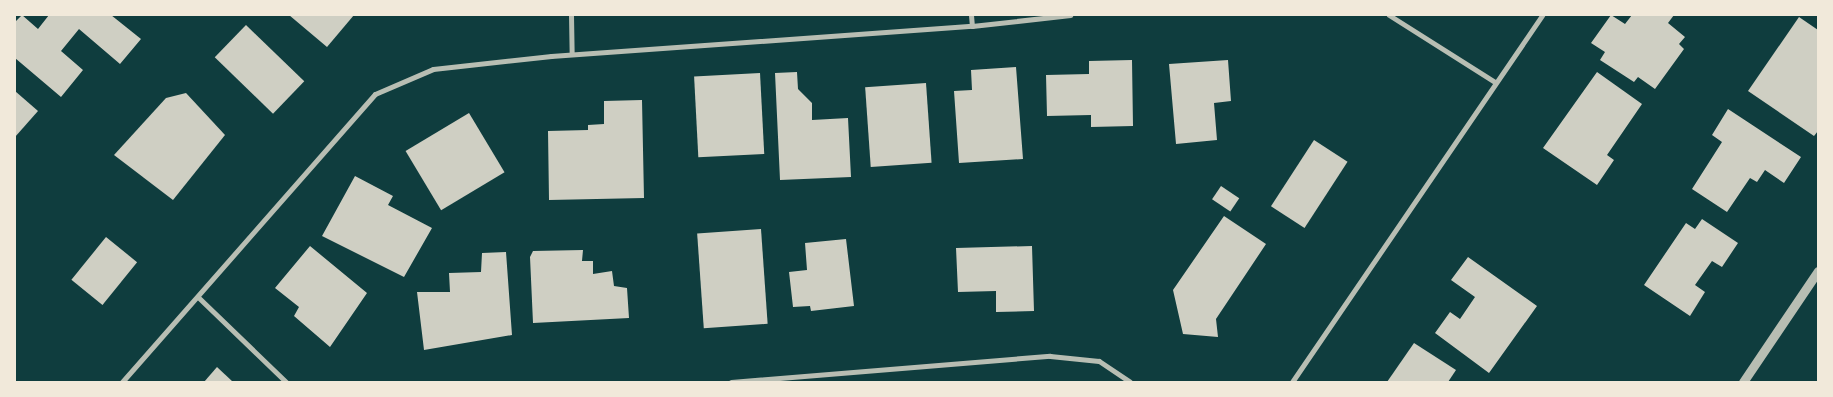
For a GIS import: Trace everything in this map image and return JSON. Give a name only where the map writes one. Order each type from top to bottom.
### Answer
[{"type":"street","points":[[571,15],[572,54]]},
{"type":"street","points":[[971,15],[972,26]]},
{"type":"street","points":[[122,382],[199,298],[375,94],[434,69],[572,54],[972,26],[1070,15]]},
{"type":"street","points":[[1389,15],[1495,82]]},
{"type":"street","points":[[1292,382],[1542,15]]},
{"type":"street","points":[[1743,382],[1818,271]]},
{"type":"street","points":[[199,298],[286,382]]},
{"type":"street","points":[[731,382],[1050,356],[1099,360],[1130,382]]},
{"type":"building","points":[[22,15],[38,29],[49,15],[111,15],[141,39],[120,64],[79,29],[61,51],[83,70],[61,97],[15,58],[15,22]]},
{"type":"building","points":[[289,15],[354,15],[327,47]]},
{"type":"building","points":[[1611,15],[1625,24],[1632,15],[1674,15],[1668,23],[1685,37],[1679,44],[1684,49],[1655,89],[1638,77],[1634,82],[1600,60],[1605,52],[1591,43]]},
{"type":"building","points":[[1799,17],[1818,30],[1818,131],[1814,136],[1748,91]]},
{"type":"building","points":[[246,25],[304,81],[273,114],[215,57]]},
{"type":"building","points":[[1132,60],[1133,126],[1091,127],[1091,115],[1047,116],[1046,75],[1089,74],[1089,61]]},
{"type":"building","points":[[1228,60],[1231,101],[1214,103],[1217,140],[1176,144],[1169,64]]},
{"type":"building","points":[[1016,67],[1023,159],[959,163],[954,91],[972,90],[971,70]]},
{"type":"building","points":[[797,72],[798,89],[812,103],[812,120],[848,118],[851,177],[780,180],[775,73]]},
{"type":"building","points":[[1597,72],[1642,104],[1607,155],[1614,160],[1597,185],[1543,148]]},
{"type":"building","points":[[760,73],[764,154],[698,157],[694,76]]},
{"type":"building","points":[[926,83],[932,163],[871,167],[865,87]]},
{"type":"building","points":[[15,91],[38,111],[15,137]]},
{"type":"building","points":[[186,93],[225,135],[173,200],[114,155],[166,98]]},
{"type":"building","points":[[642,100],[644,198],[549,200],[548,131],[588,130],[588,125],[604,124],[604,101]]},
{"type":"building","points":[[1728,109],[1801,157],[1784,183],[1765,170],[1757,182],[1750,178],[1727,212],[1692,189],[1722,142],[1712,135]]},
{"type":"building","points":[[469,113],[505,172],[441,210],[406,151]]},
{"type":"building","points":[[1314,140],[1348,162],[1305,228],[1271,206]]},
{"type":"building","points":[[355,176],[393,196],[388,205],[432,228],[404,277],[322,236]]},
{"type":"building","points":[[1221,186],[1239,198],[1230,212],[1212,199]]},
{"type":"building","points":[[1224,216],[1266,244],[1216,319],[1218,337],[1183,334],[1173,290]]},
{"type":"building","points":[[1702,219],[1738,243],[1722,267],[1712,261],[1695,285],[1705,292],[1690,316],[1644,285],[1686,223],[1695,229]]},
{"type":"building","points":[[761,229],[768,324],[704,328],[697,233]]},
{"type":"building","points":[[106,237],[137,262],[102,305],[71,280]]},
{"type":"building","points":[[846,239],[854,306],[811,311],[810,306],[793,307],[789,272],[807,270],[805,243]]},
{"type":"building","points":[[310,246],[367,293],[330,347],[294,316],[299,307],[275,288]]},
{"type":"building","points":[[1032,246],[1034,311],[996,312],[996,291],[958,292],[956,248]]},
{"type":"building","points":[[583,250],[582,261],[593,261],[593,274],[612,271],[614,286],[627,288],[629,318],[533,323],[530,257],[533,251]]},
{"type":"building","points":[[506,252],[512,335],[424,350],[417,292],[450,292],[449,273],[481,272],[482,253]]},
{"type":"building","points":[[1468,257],[1537,306],[1489,373],[1435,333],[1450,312],[1460,319],[1475,297],[1451,280]]},
{"type":"building","points":[[1414,343],[1456,370],[1448,382],[1387,382]]},
{"type":"building","points":[[217,367],[233,382],[204,382]]}]
